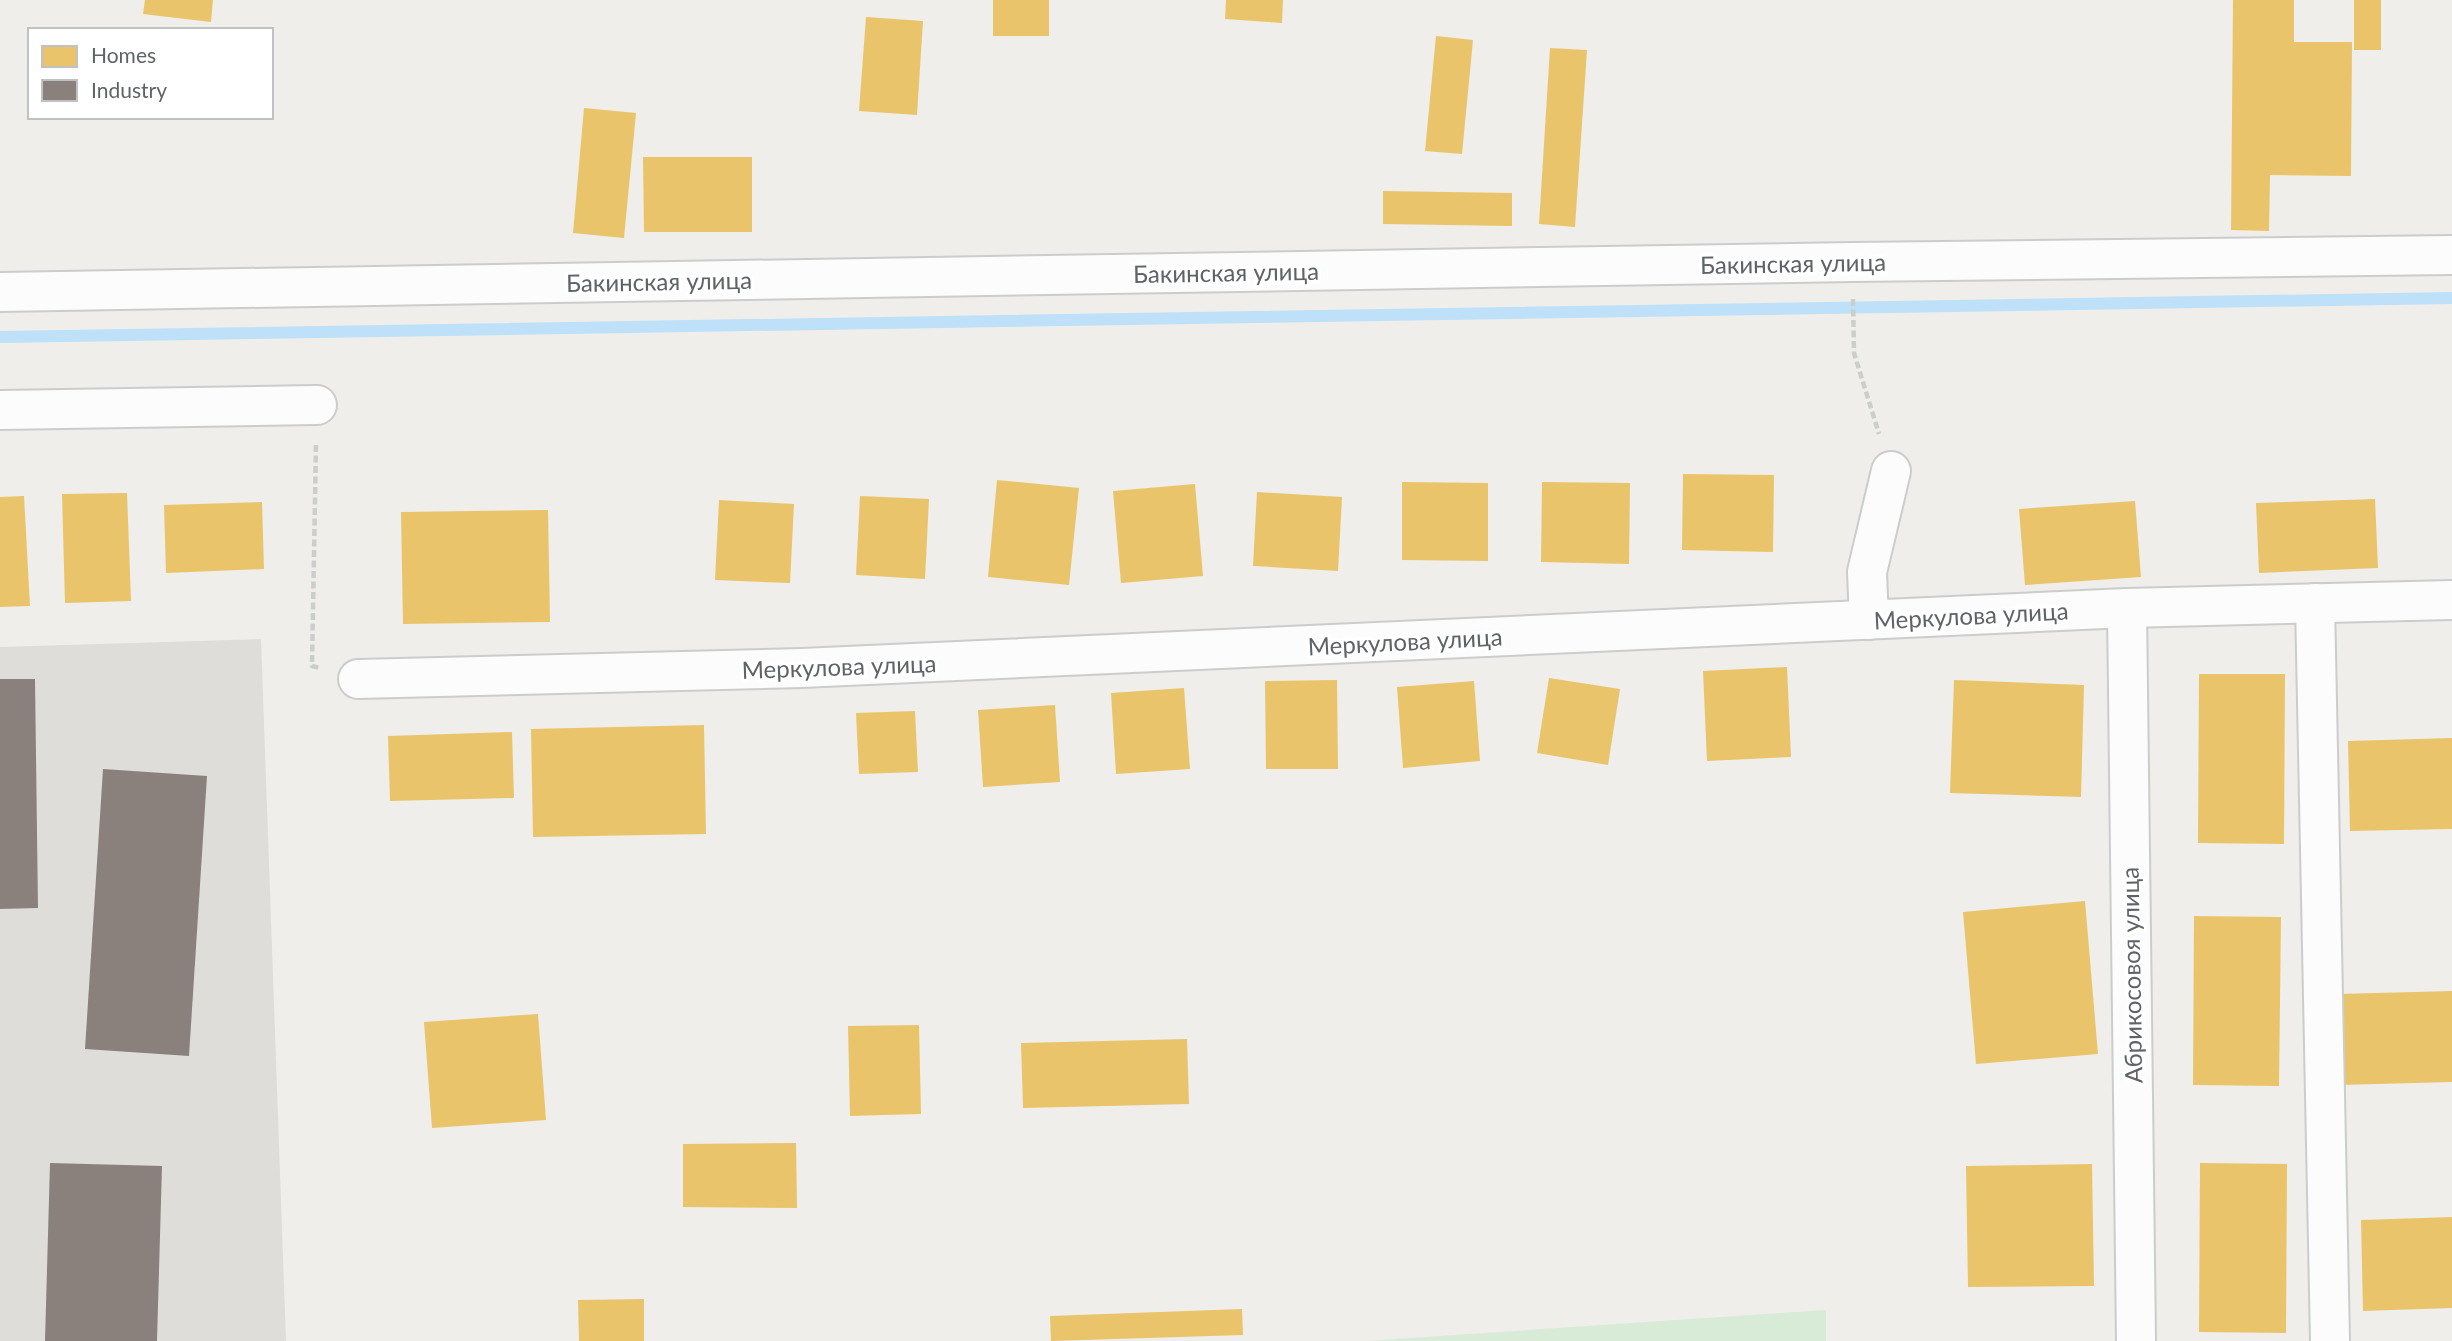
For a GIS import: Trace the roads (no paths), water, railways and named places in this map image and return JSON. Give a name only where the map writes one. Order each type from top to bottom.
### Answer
[{"type":"street","name":"Бакинская улица","points":[[0,292],[2452,255]]},
{"type":"street","points":[[0,410],[317,405]]},
{"type":"street","points":[[1869,620],[1867,572],[1891,471]]},
{"type":"street","name":"Меркулова улица","points":[[358,679],[802,668],[2127,608],[2452,600]]},
{"type":"street","points":[[2315,603],[2330,1341]]},
{"type":"street","name":"Абрикосовоя улица","points":[[2127,608],[2136,1341]]},
{"type":"waterway","points":[[0,337],[2452,298]]}]
